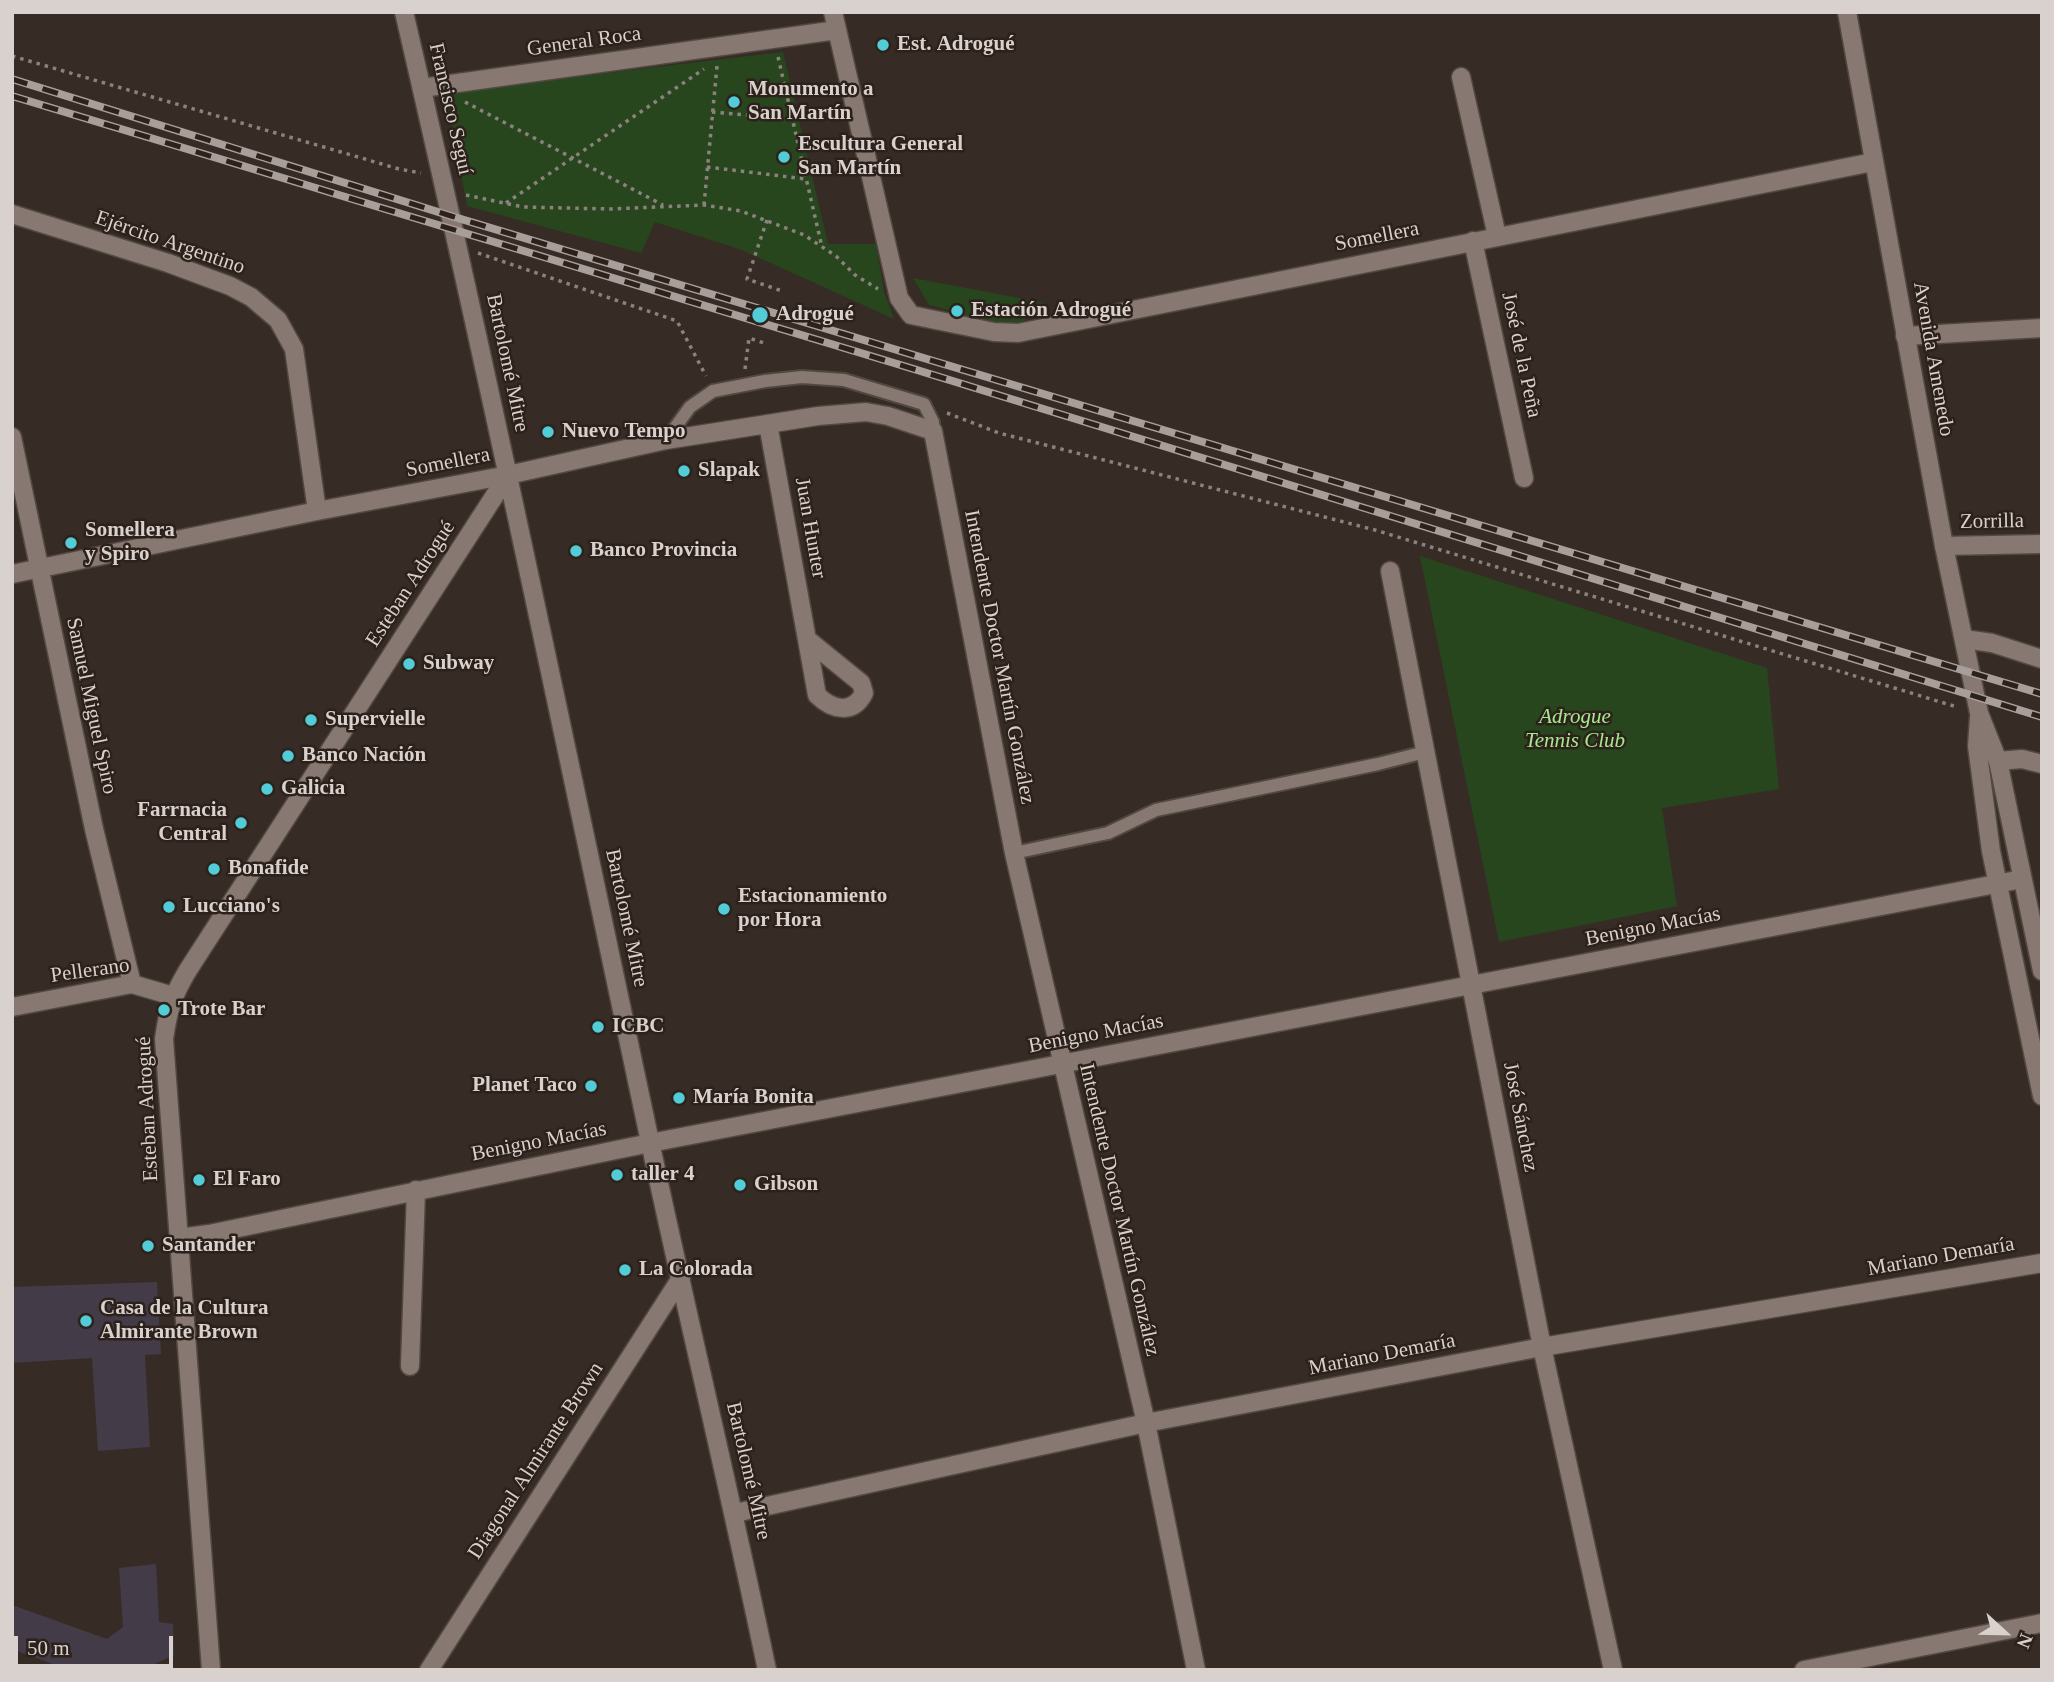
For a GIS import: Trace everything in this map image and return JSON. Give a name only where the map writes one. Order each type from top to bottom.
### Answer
[{"type":"street","name":"Francisco Seguí","points":[[404,12],[428,87],[451,216]]},
{"type":"street","name":"Avenida Amenedo","points":[[1847,12],[1944,546],[1979,713],[1997,761],[2042,971]]},
{"type":"street","name":"General Roca","points":[[428,87],[774,38],[835,21]]},
{"type":"street","name":"Somellera","points":[[835,21],[899,298],[911,315],[994,332],[1018,333],[1873,162]]},
{"type":"street","points":[[1461,77],[1497,236]]},
{"type":"street","name":"Ejército Argentino","points":[[12,215],[168,263],[230,286],[251,297],[278,320],[294,349],[317,511]]},
{"type":"street","name":"Bartolomé Mitre","points":[[451,216],[650,1143],[767,1670]]},
{"type":"street","name":"José de la Peña","points":[[1473,241],[1524,478]]},
{"type":"street","points":[[1905,336],[2042,328]]},
{"type":"street","name":"Somellera","points":[[12,575],[317,511],[508,475],[666,440],[818,416],[866,412],[888,416],[933,431]]},
{"type":"street","name":"Juan Hunter","points":[[768,424],[808,640]]},
{"type":"street","name":"Intendente Doctor Martín González","points":[[933,431],[1014,853],[1146,1423],[1196,1670]]},
{"type":"street","name":"Samuel Miguel Spiro","points":[[12,437],[94,829],[132,984]]},
{"type":"street","name":"Esteban Adrogué","points":[[211,1670],[164,1039],[167,1016],[173,996],[508,475]]},
{"type":"street","name":"Zorrilla","points":[[1944,546],[2042,544]]},
{"type":"street","name":"José Sánchez","points":[[1390,571],[1542,1347],[1613,1670]]},
{"type":"street","points":[[1964,639],[1992,643],[2042,659]]},
{"type":"street","name":"Avenida Amenedo","points":[[1979,713],[1977,746],[1997,884],[2035,1032],[2042,1096]]},
{"type":"street","points":[[1997,761],[2022,760],[2042,764]]},
{"type":"street","name":"Benigno Macías","points":[[179,1238],[650,1143],[2022,879]]},
{"type":"street","name":"Pellerano","points":[[12,1007],[132,984],[173,996]]},
{"type":"street","points":[[410,1366],[416,1190]]},
{"type":"street","name":"Mariano Demaría","points":[[734,1513],[1146,1423],[1542,1347],[2042,1263]]},
{"type":"street","name":"Diagonal Almirante Brown","points":[[429,1670],[681,1278]]},
{"type":"street","points":[[1804,1670],[2042,1623]]},
{"type":"lane","points":[[666,440],[690,407],[713,391],[802,377],[844,380],[924,404],[933,422],[933,431]]},
{"type":"lane","points":[[1014,853],[1108,833],[1156,810],[1425,752]]},
{"type":"path","points":[[774,38],[822,247]]},
{"type":"path","points":[[12,56],[399,169],[418,173],[441,171]]},
{"type":"path","points":[[506,204],[717,61],[704,205]]},
{"type":"path","points":[[428,87],[665,206]]},
{"type":"path","points":[[712,112],[793,119]]},
{"type":"path","points":[[707,167],[806,179]]},
{"type":"path","points":[[445,190],[523,207],[704,205],[741,211],[804,235],[836,256],[855,275]]},
{"type":"path","points":[[767,220],[747,279],[782,291]]},
{"type":"path","points":[[458,246],[677,321],[713,391]]},
{"type":"path","points":[[743,386],[749,338],[764,343]]},
{"type":"path","points":[[924,404],[999,433],[1375,530],[1979,713]]},
{"type":"green space","points":[[783,52],[828,244],[876,244],[884,292],[894,319],[742,250],[655,222],[641,253],[467,206],[446,92]]},
{"type":"green space","points":[[913,278],[1046,303],[1023,321],[989,321],[929,305]]},
{"type":"green space","name":"Adrogue Tennis Club","points":[[1420,556],[1767,668],[1779,789],[1662,808],[1677,906],[1499,942]]},
{"type":"building","name":"Casa de la Cultura Almirante Brown","points":[[157,1282],[161,1354],[145,1355],[150,1447],[98,1451],[92,1358],[12,1363],[12,1287]]},
{"type":"building","points":[[156,1564],[159,1622],[173,1624],[174,1655],[142,1670],[69,1670],[12,1649],[12,1605],[107,1639],[123,1627],[119,1568]]},
{"type":"railway","points":[[12,79],[451,216],[2042,694]]},
{"type":"railway","points":[[12,96],[917,370],[2042,717]]},
{"type":"place","name":"Est. Adrogué","points":[[883,45]]},
{"type":"place","name":"Monumento a San Martín","points":[[734,102]]},
{"type":"place","name":"Escultura General San Martín","points":[[784,157]]},
{"type":"place","name":"Estación Adrogué","points":[[957,311]]},
{"type":"place","name":"Adrogué","points":[[760,315]]},
{"type":"place","name":"Nuevo Tempo","points":[[548,432]]},
{"type":"place","name":"Slapak","points":[[684,471]]},
{"type":"place","name":"Somellera y Spiro","points":[[71,543]]},
{"type":"place","name":"Banco Provincia","points":[[576,551]]},
{"type":"place","name":"Subway","points":[[409,664]]},
{"type":"place","name":"Supervielle","points":[[311,720]]},
{"type":"place","name":"Banco Nación","points":[[288,756]]},
{"type":"place","name":"Galicia","points":[[267,789]]},
{"type":"place","name":"Farrnacia Central","points":[[241,823]]},
{"type":"place","name":"Bonafide","points":[[214,869]]},
{"type":"place","name":"Lucciano's","points":[[169,907]]},
{"type":"place","name":"Estacionamiento por Hora","points":[[724,909]]},
{"type":"place","name":"Trote Bar","points":[[164,1010]]},
{"type":"place","name":"ICBC","points":[[598,1027]]},
{"type":"place","name":"Planet Taco","points":[[591,1086]]},
{"type":"place","name":"María Bonita","points":[[679,1098]]},
{"type":"place","name":"taller 4","points":[[617,1175]]},
{"type":"place","name":"El Faro","points":[[199,1180]]},
{"type":"place","name":"Gibson","points":[[740,1185]]},
{"type":"place","name":"Santander","points":[[148,1246]]},
{"type":"place","name":"La Colorada","points":[[625,1270]]},
{"type":"place","name":"Casa de la Cultura Almirante Brown","points":[[86,1321]]}]
